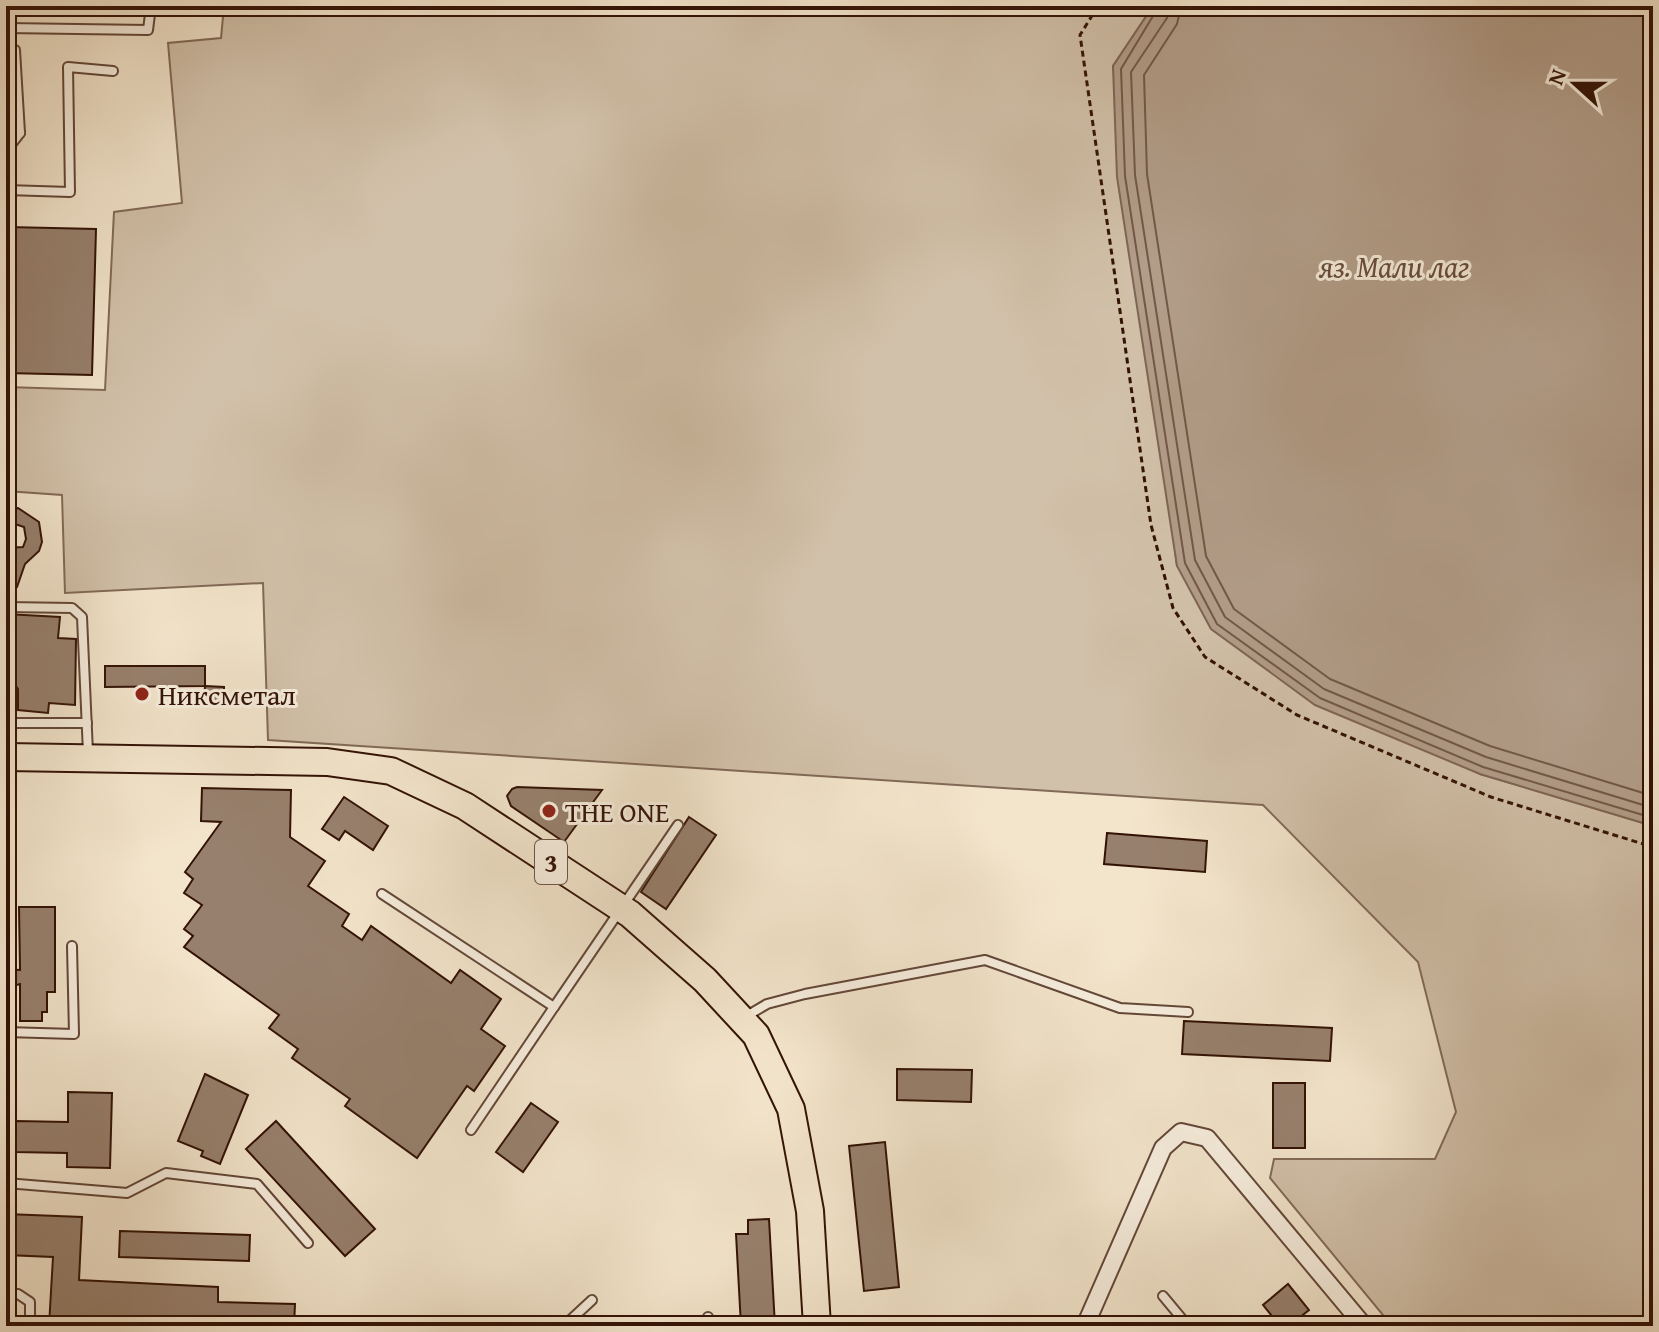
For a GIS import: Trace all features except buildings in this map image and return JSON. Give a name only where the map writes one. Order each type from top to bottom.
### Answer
[{"type":"main road","name":"3","points":[[6,757],[327,762],[391,771],[465,806],[621,908],[705,980],[756,1035],[791,1109],[810,1211],[817,1326]]},
{"type":"street","points":[[1085,1326],[1163,1148],[1181,1132],[1207,1138],[1364,1326]]},
{"type":"lane","points":[[7,6],[6,27],[148,30],[151,6]]},
{"type":"lane","points":[[6,151],[20,133],[15,50]]},
{"type":"lane","points":[[6,190],[70,192],[68,67],[113,71]]},
{"type":"lane","points":[[6,134],[20,133]]},
{"type":"lane","points":[[6,607],[72,608],[82,617],[88,757]]},
{"type":"lane","points":[[6,723],[87,723]]},
{"type":"lane","points":[[471,1130],[678,825]]},
{"type":"lane","points":[[382,894],[554,1007]]},
{"type":"lane","points":[[6,1032],[74,1034],[72,946]]},
{"type":"lane","points":[[741,1019],[767,1004],[805,994],[985,960],[1120,1008],[1188,1012]]},
{"type":"lane","points":[[6,1057],[10,1061],[7,1183],[127,1193],[166,1173],[257,1184],[308,1243]]},
{"type":"lane","points":[[6,1294],[18,1294],[30,1302],[30,1326]]},
{"type":"lane","points":[[1163,1296],[1188,1326]]},
{"type":"lane","points":[[564,1326],[592,1300]]},
{"type":"path","points":[[1098,6],[1080,35],[1151,525],[1173,608],[1205,657],[1297,715],[1436,774],[1491,797],[1653,847]]},
{"type":"shaded area","points":[[224,6],[1153,6],[1113,66],[1177,566],[1480,774],[1653,826],[1653,1326],[1392,1326],[1270,1178],[1274,1159],[1435,1159],[1456,1112],[1418,962],[1263,805],[268,740],[263,583],[65,593],[62,495],[6,491],[6,387],[105,390],[114,212],[182,203],[168,43],[221,38]]},
{"type":"water","name":"яз. Мали лаг","points":[[1153,6],[1653,6],[1653,826],[1480,774],[1315,705],[1211,629],[1177,566],[1117,177],[1113,66]]},
{"type":"place","name":"Никсметал","points":[[142,694]]},
{"type":"place","name":"THE ONE","points":[[549,811]]}]
